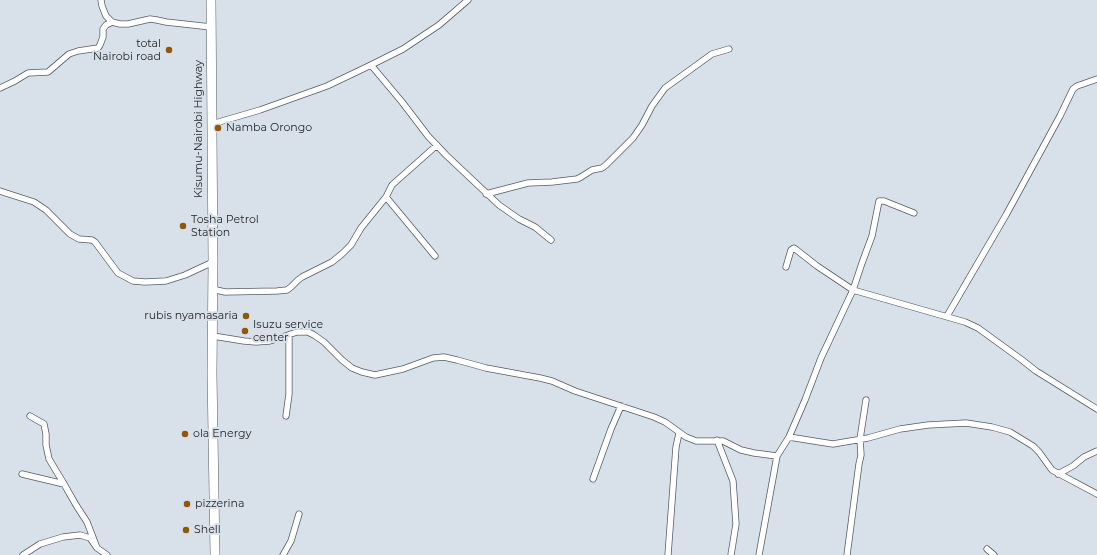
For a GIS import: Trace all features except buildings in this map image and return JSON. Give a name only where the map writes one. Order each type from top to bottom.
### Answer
[{"type":"highway","name":"Kisumu-Nairobi Highway","points":[[210,0],[215,555]]},
{"type":"street","points":[[101,0],[106,16],[112,22],[128,24],[150,19],[211,28]]},
{"type":"street","points":[[212,124],[260,110],[320,88],[371,65],[403,49],[439,24],[468,0]]},
{"type":"street","points":[[0,88],[28,74],[48,72],[68,54],[98,48],[103,37],[104,27],[112,22]]},
{"type":"street","points":[[486,194],[528,182],[552,182],[577,179],[592,170],[602,168],[633,138],[652,106],[665,88],[712,54],[729,49]]},
{"type":"street","points":[[371,65],[428,136],[486,194],[499,205],[535,226],[550,240]]},
{"type":"street","points":[[947,316],[1006,215],[1073,89],[1077,86],[1097,79]]},
{"type":"street","points":[[212,290],[225,292],[287,290],[302,277],[332,262],[351,245],[361,228],[386,196],[392,185],[437,145]]},
{"type":"street","points":[[0,191],[34,202],[46,210],[70,234],[78,239],[92,240],[95,242],[118,272],[133,280],[146,282],[166,281],[185,275],[213,262]]},
{"type":"street","points":[[386,196],[436,256]]},
{"type":"street","points":[[759,555],[777,456],[789,437],[822,358],[853,290],[872,236],[879,200],[914,213]]},
{"type":"street","points":[[786,267],[791,250],[792,248],[795,248],[817,266],[853,290],[965,322],[978,328],[1036,371],[1097,409]]},
{"type":"street","points":[[213,336],[256,342],[270,341],[302,331],[308,332],[314,334],[324,342],[352,368],[375,375],[403,369],[433,358],[444,357],[486,368],[552,381],[574,391],[654,417],[665,422],[679,433],[696,441],[717,440],[741,450],[777,456]]},
{"type":"street","points":[[286,416],[289,335]]},
{"type":"street","points":[[847,555],[858,464],[861,455],[860,439],[866,400]]},
{"type":"street","points":[[593,479],[611,429],[622,406]]},
{"type":"street","points":[[30,416],[44,424],[49,459],[87,522],[97,548]]},
{"type":"street","points":[[789,437],[833,444],[900,429],[928,425],[966,423],[992,427],[1010,432],[1033,446],[1052,470],[1097,494]]},
{"type":"street","points":[[668,555],[676,448],[679,433]]},
{"type":"street","points":[[717,440],[733,481],[736,524],[731,555]]},
{"type":"street","points":[[1058,474],[1073,466],[1084,457],[1097,451]]},
{"type":"street","points":[[22,474],[64,484]]},
{"type":"street","points":[[283,555],[291,541],[299,514]]},
{"type":"street","points":[[23,555],[40,544],[63,537],[80,535],[90,538],[97,548],[107,555]]},
{"type":"street","points":[[987,549],[994,555]]},
{"type":"place","name":"total Nairobi road","points":[[169,50]]},
{"type":"place","name":"Namba Orongo","points":[[218,128]]},
{"type":"place","name":"Tosha Petrol Station","points":[[183,226]]},
{"type":"place","name":"rubis nyamasaria","points":[[246,316]]},
{"type":"place","name":"Isuzu service center","points":[[245,331]]},
{"type":"place","name":"ola Energy","points":[[185,434]]},
{"type":"place","name":"pizzerina","points":[[187,504]]},
{"type":"place","name":"Shell","points":[[186,530]]}]
